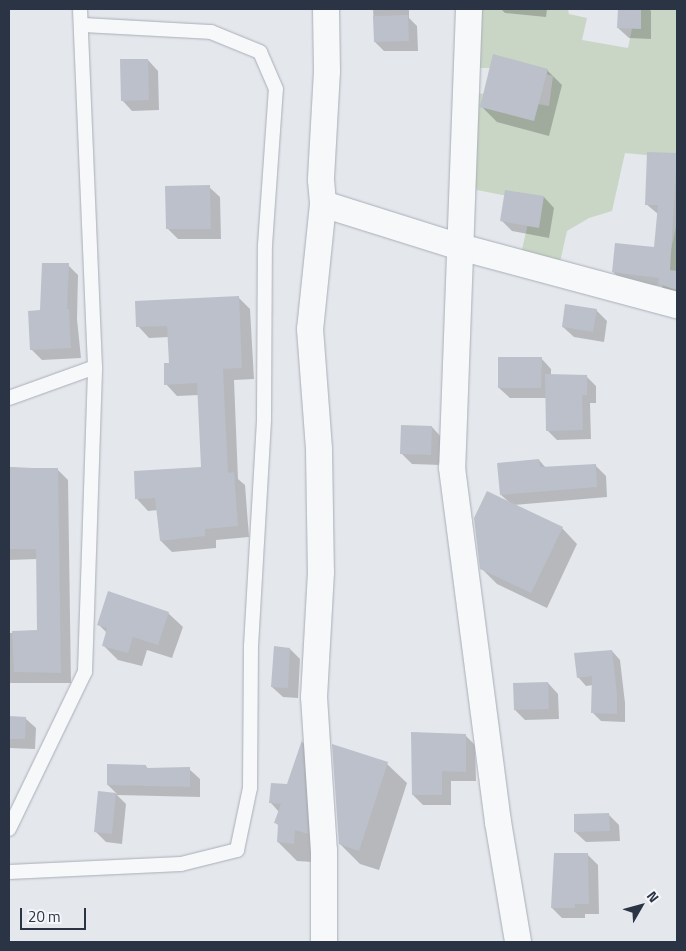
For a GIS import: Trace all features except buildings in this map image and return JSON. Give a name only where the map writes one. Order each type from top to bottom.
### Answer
[{"type":"street","points":[[324,942],[324,851],[314,697],[321,572],[319,450],[310,329],[323,204],[321,180],[327,71],[326,9]]},
{"type":"street","points":[[469,9],[452,468],[498,822],[518,942]]},
{"type":"street","points":[[323,204],[460,247],[677,305]]},
{"type":"lane","points":[[9,829],[85,672],[95,367],[80,9]]},
{"type":"lane","points":[[9,872],[181,864],[237,850],[250,788],[251,646],[264,418],[265,245],[276,89],[260,52],[211,32],[81,25]]},
{"type":"lane","points":[[9,398],[95,367]]},
{"type":"green space","points":[[478,9],[568,9],[569,14],[587,18],[582,40],[628,48],[636,9],[677,9],[677,158],[625,153],[612,211],[589,218],[567,231],[558,271],[521,254],[533,201],[472,189],[478,93],[549,106],[553,76],[519,68],[480,68]]},
{"type":"green space","points":[[677,222],[677,301],[661,296]]}]
